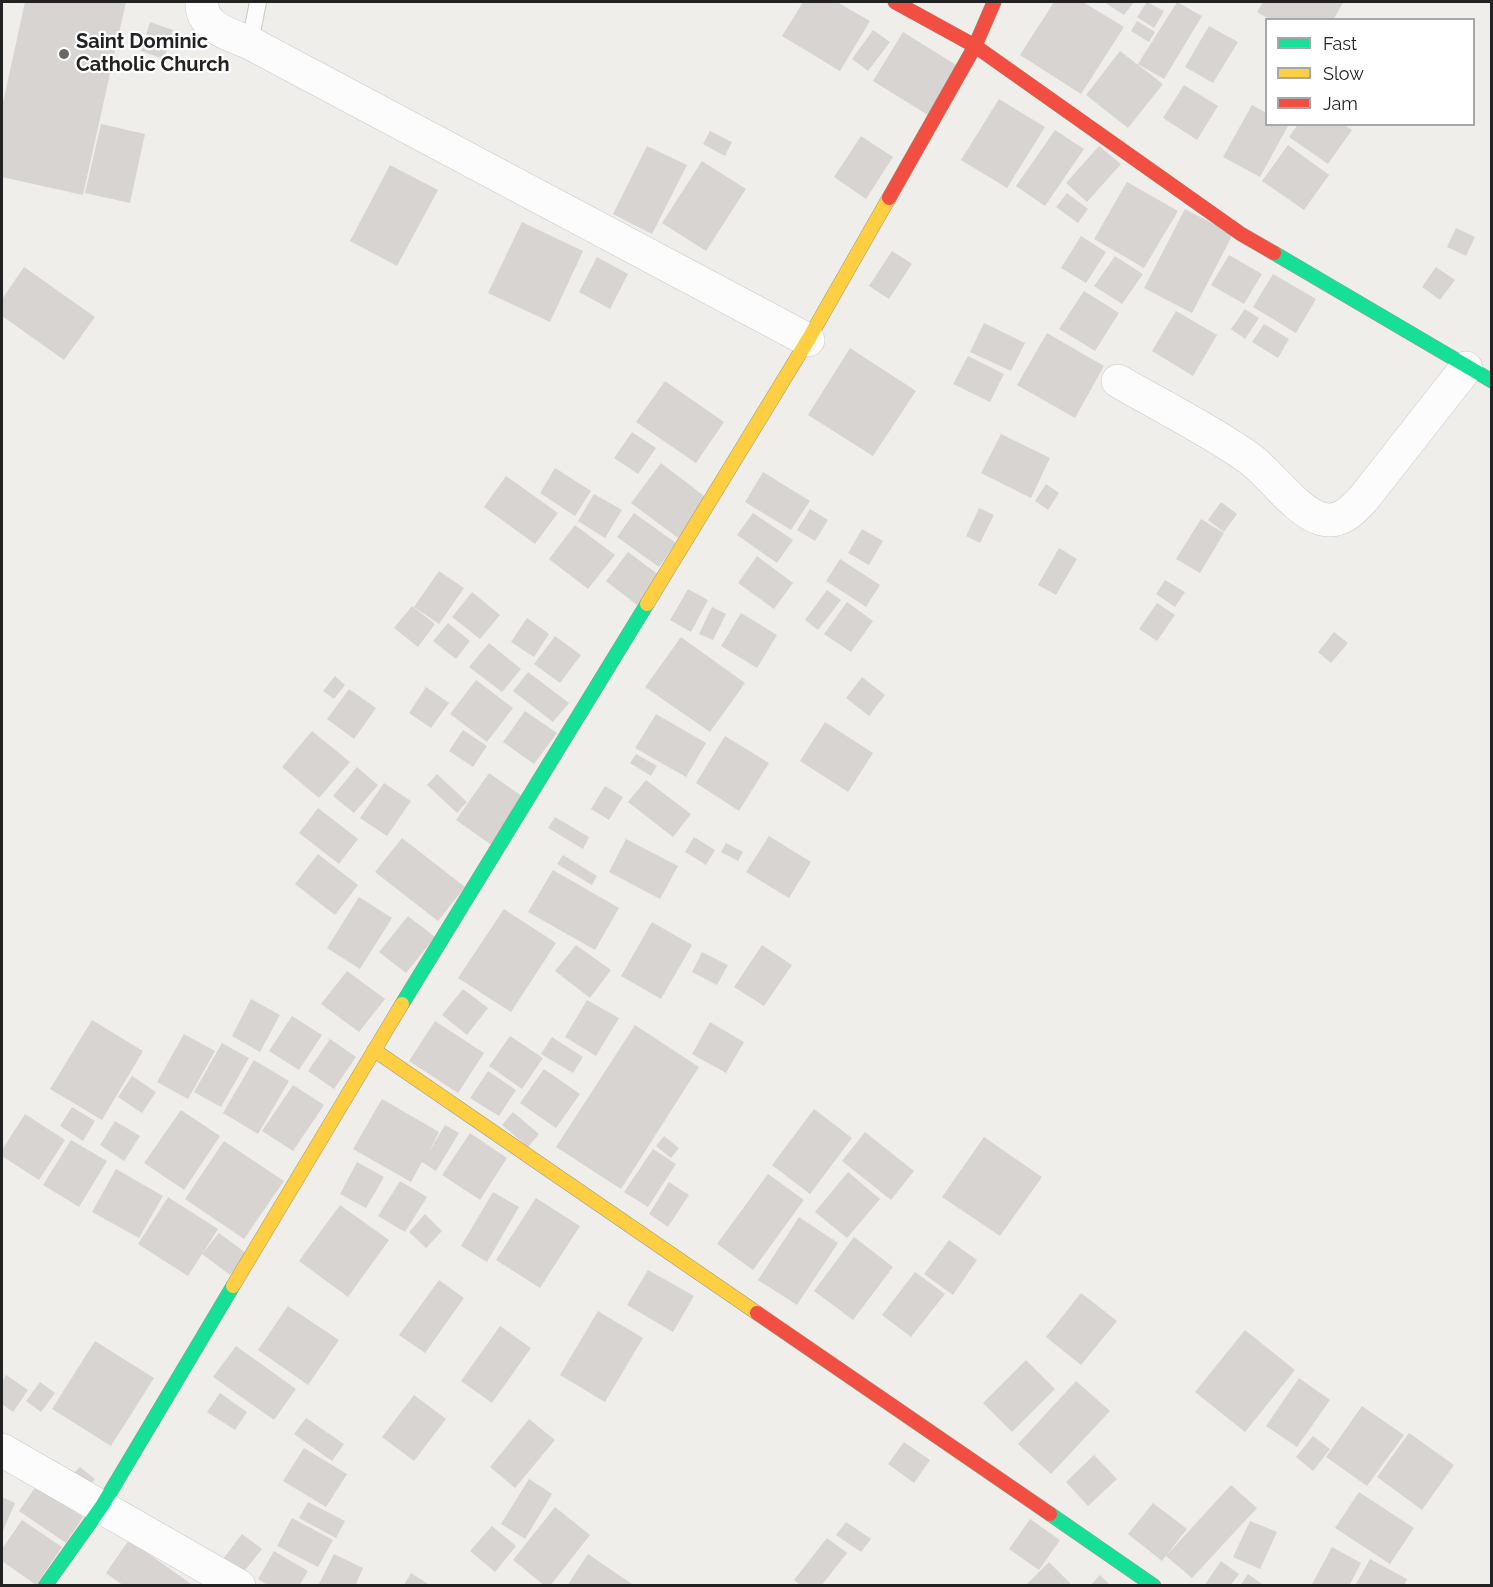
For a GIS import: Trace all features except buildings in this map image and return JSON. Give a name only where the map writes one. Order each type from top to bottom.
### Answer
[{"type":"street","points":[[202,2],[205,18],[217,29],[250,43],[808,340]]},
{"type":"street","points":[[895,2],[975,46],[1241,234],[1479,374],[1352,511],[1341,518],[1331,520],[1312,515],[1249,458],[1118,381]]},
{"type":"street","points":[[45,1586],[102,1506],[374,1050],[808,340],[975,46],[994,2]]},
{"type":"street","points":[[374,1050],[1154,1586]]},
{"type":"street","points":[[2,1450],[239,1586]]},
{"type":"lane","points":[[250,43],[258,2]]},
{"type":"traffic: fast","points":[[1274,253],[1492,381]]},
{"type":"traffic: fast","points":[[402,1004],[647,604]]},
{"type":"traffic: fast","points":[[45,1586],[102,1506],[233,1286]]},
{"type":"traffic: fast","points":[[1050,1514],[1154,1586]]},
{"type":"traffic: slow","points":[[647,604],[808,340],[889,198]]},
{"type":"traffic: slow","points":[[233,1286],[402,1004]]},
{"type":"traffic: slow","points":[[374,1050],[757,1313]]},
{"type":"traffic: jam","points":[[895,2],[975,46],[1241,234],[1274,253]]},
{"type":"traffic: jam","points":[[889,198],[975,46],[994,2]]},
{"type":"traffic: jam","points":[[757,1313],[1050,1514]]},
{"type":"place","name":"Saint Dominic Catholic Church","points":[[64,54]]}]
